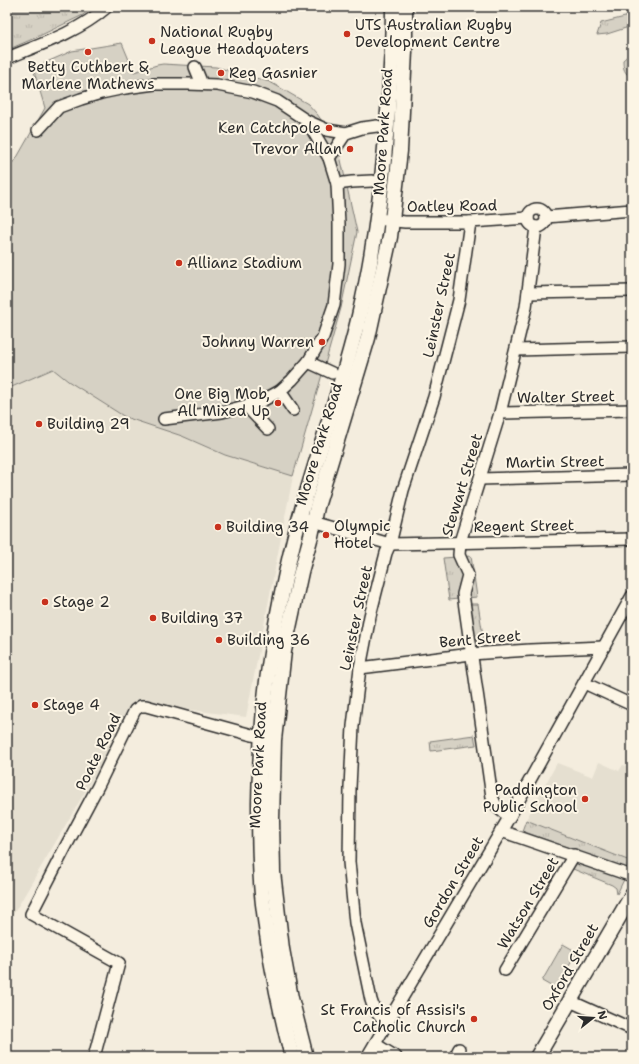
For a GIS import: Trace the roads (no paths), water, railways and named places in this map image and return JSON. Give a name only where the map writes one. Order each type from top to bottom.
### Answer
[{"type":"main road","name":"Moore Park Road","points":[[306,1057],[291,998],[282,949],[273,872],[272,821],[265,694],[282,594],[300,518],[342,381],[358,324],[366,288],[385,156],[390,92],[393,7]]},
{"type":"main road","name":"Moore Park Road","points":[[292,1057],[277,995],[262,899],[258,836],[260,768],[268,738],[284,651],[301,572],[317,507],[368,338],[392,222],[400,150],[405,51],[405,7]]},
{"type":"main road","name":"Oxford Street","points":[[546,1057],[573,1003],[632,895]]},
{"type":"main road","name":"Oxford Street","points":[[537,1057],[632,911]]},
{"type":"street","points":[[7,58],[74,30],[85,24],[107,7]]},
{"type":"street","points":[[195,67],[202,84]]},
{"type":"street","points":[[38,130],[59,106],[102,92],[155,84],[217,85],[253,92],[277,101],[307,121],[327,130],[346,133],[362,128],[377,126]]},
{"type":"street","points":[[164,419],[222,412],[260,402],[280,391],[292,380],[308,362],[323,337],[334,305],[339,264],[337,184],[329,158],[307,121]]},
{"type":"street","points":[[329,158],[346,133]]},
{"type":"street","points":[[337,184],[372,181]]},
{"type":"street","points":[[537,209],[543,211],[546,217],[545,223],[540,227],[531,225],[528,218],[531,211],[537,209]]},
{"type":"street","points":[[546,217],[632,210]]},
{"type":"street","name":"Oatley Road","points":[[377,220],[392,222],[470,222],[528,218]]},
{"type":"street","name":"Leinster Street","points":[[386,1024],[374,1009],[371,1000],[355,923],[350,862],[350,788],[353,726],[360,668],[370,616],[403,490],[434,398],[457,307],[470,222]]},
{"type":"street","name":"Stewart Street","points":[[510,816],[495,806],[492,797],[463,594],[468,575],[459,555],[460,542],[500,413],[516,350],[526,307],[536,227]]},
{"type":"street","points":[[528,293],[632,291]]},
{"type":"street","points":[[516,350],[632,347]]},
{"type":"street","points":[[308,362],[332,373]]},
{"type":"street","points":[[280,391],[293,410]]},
{"type":"street","points":[[246,406],[268,429]]},
{"type":"street","name":"Walter Street","points":[[500,413],[632,410]]},
{"type":"street","name":"Martin Street","points":[[480,478],[632,475]]},
{"type":"street","name":"Regent Street","points":[[300,518],[390,544],[632,539]]},
{"type":"street","name":"Gordon Street","points":[[367,1057],[502,831],[632,596]]},
{"type":"street","name":"Bent Street","points":[[360,668],[471,654],[604,646]]},
{"type":"street","points":[[584,683],[632,705]]},
{"type":"street","name":"Poate Road","points":[[94,1057],[119,963],[31,914],[98,786],[135,710],[141,706],[146,706],[268,738]]},
{"type":"street","name":"Watson Street","points":[[502,831],[574,855],[505,970]]},
{"type":"street","points":[[574,855],[632,876]]},
{"type":"street","points":[[573,1003],[632,1030]]},
{"type":"street","points":[[375,1044],[396,1057]]},
{"type":"place","name":"UTS Australian Rugby Development Centre","points":[[347,34]]},
{"type":"place","name":"National Rugby League Headquaters","points":[[152,41]]},
{"type":"place","name":"Betty Cuthbert & Marlene Mathews","points":[[88,52]]},
{"type":"place","name":"Reg Gasnier","points":[[221,73]]},
{"type":"place","name":"Ken Catchpole","points":[[329,128]]},
{"type":"place","name":"Trevor Allan","points":[[350,149]]},
{"type":"place","name":"Allianz Stadium","points":[[179,263]]},
{"type":"place","name":"Johnny Warren","points":[[322,342]]},
{"type":"place","name":"One Big Mob, All Mixed Up","points":[[278,403]]},
{"type":"place","name":"Building 29","points":[[39,424]]},
{"type":"place","name":"Building 34","points":[[218,527]]},
{"type":"place","name":"Olympic Hotel","points":[[326,535]]},
{"type":"place","name":"Stage 2","points":[[45,602]]},
{"type":"place","name":"Building 37","points":[[153,618]]},
{"type":"place","name":"Building 36","points":[[219,640]]},
{"type":"place","name":"Stage 4","points":[[35,705]]},
{"type":"place","name":"Paddington Public School","points":[[585,799]]},
{"type":"place","name":"St Francis of Assisi's Catholic Church","points":[[474,1019]]}]
